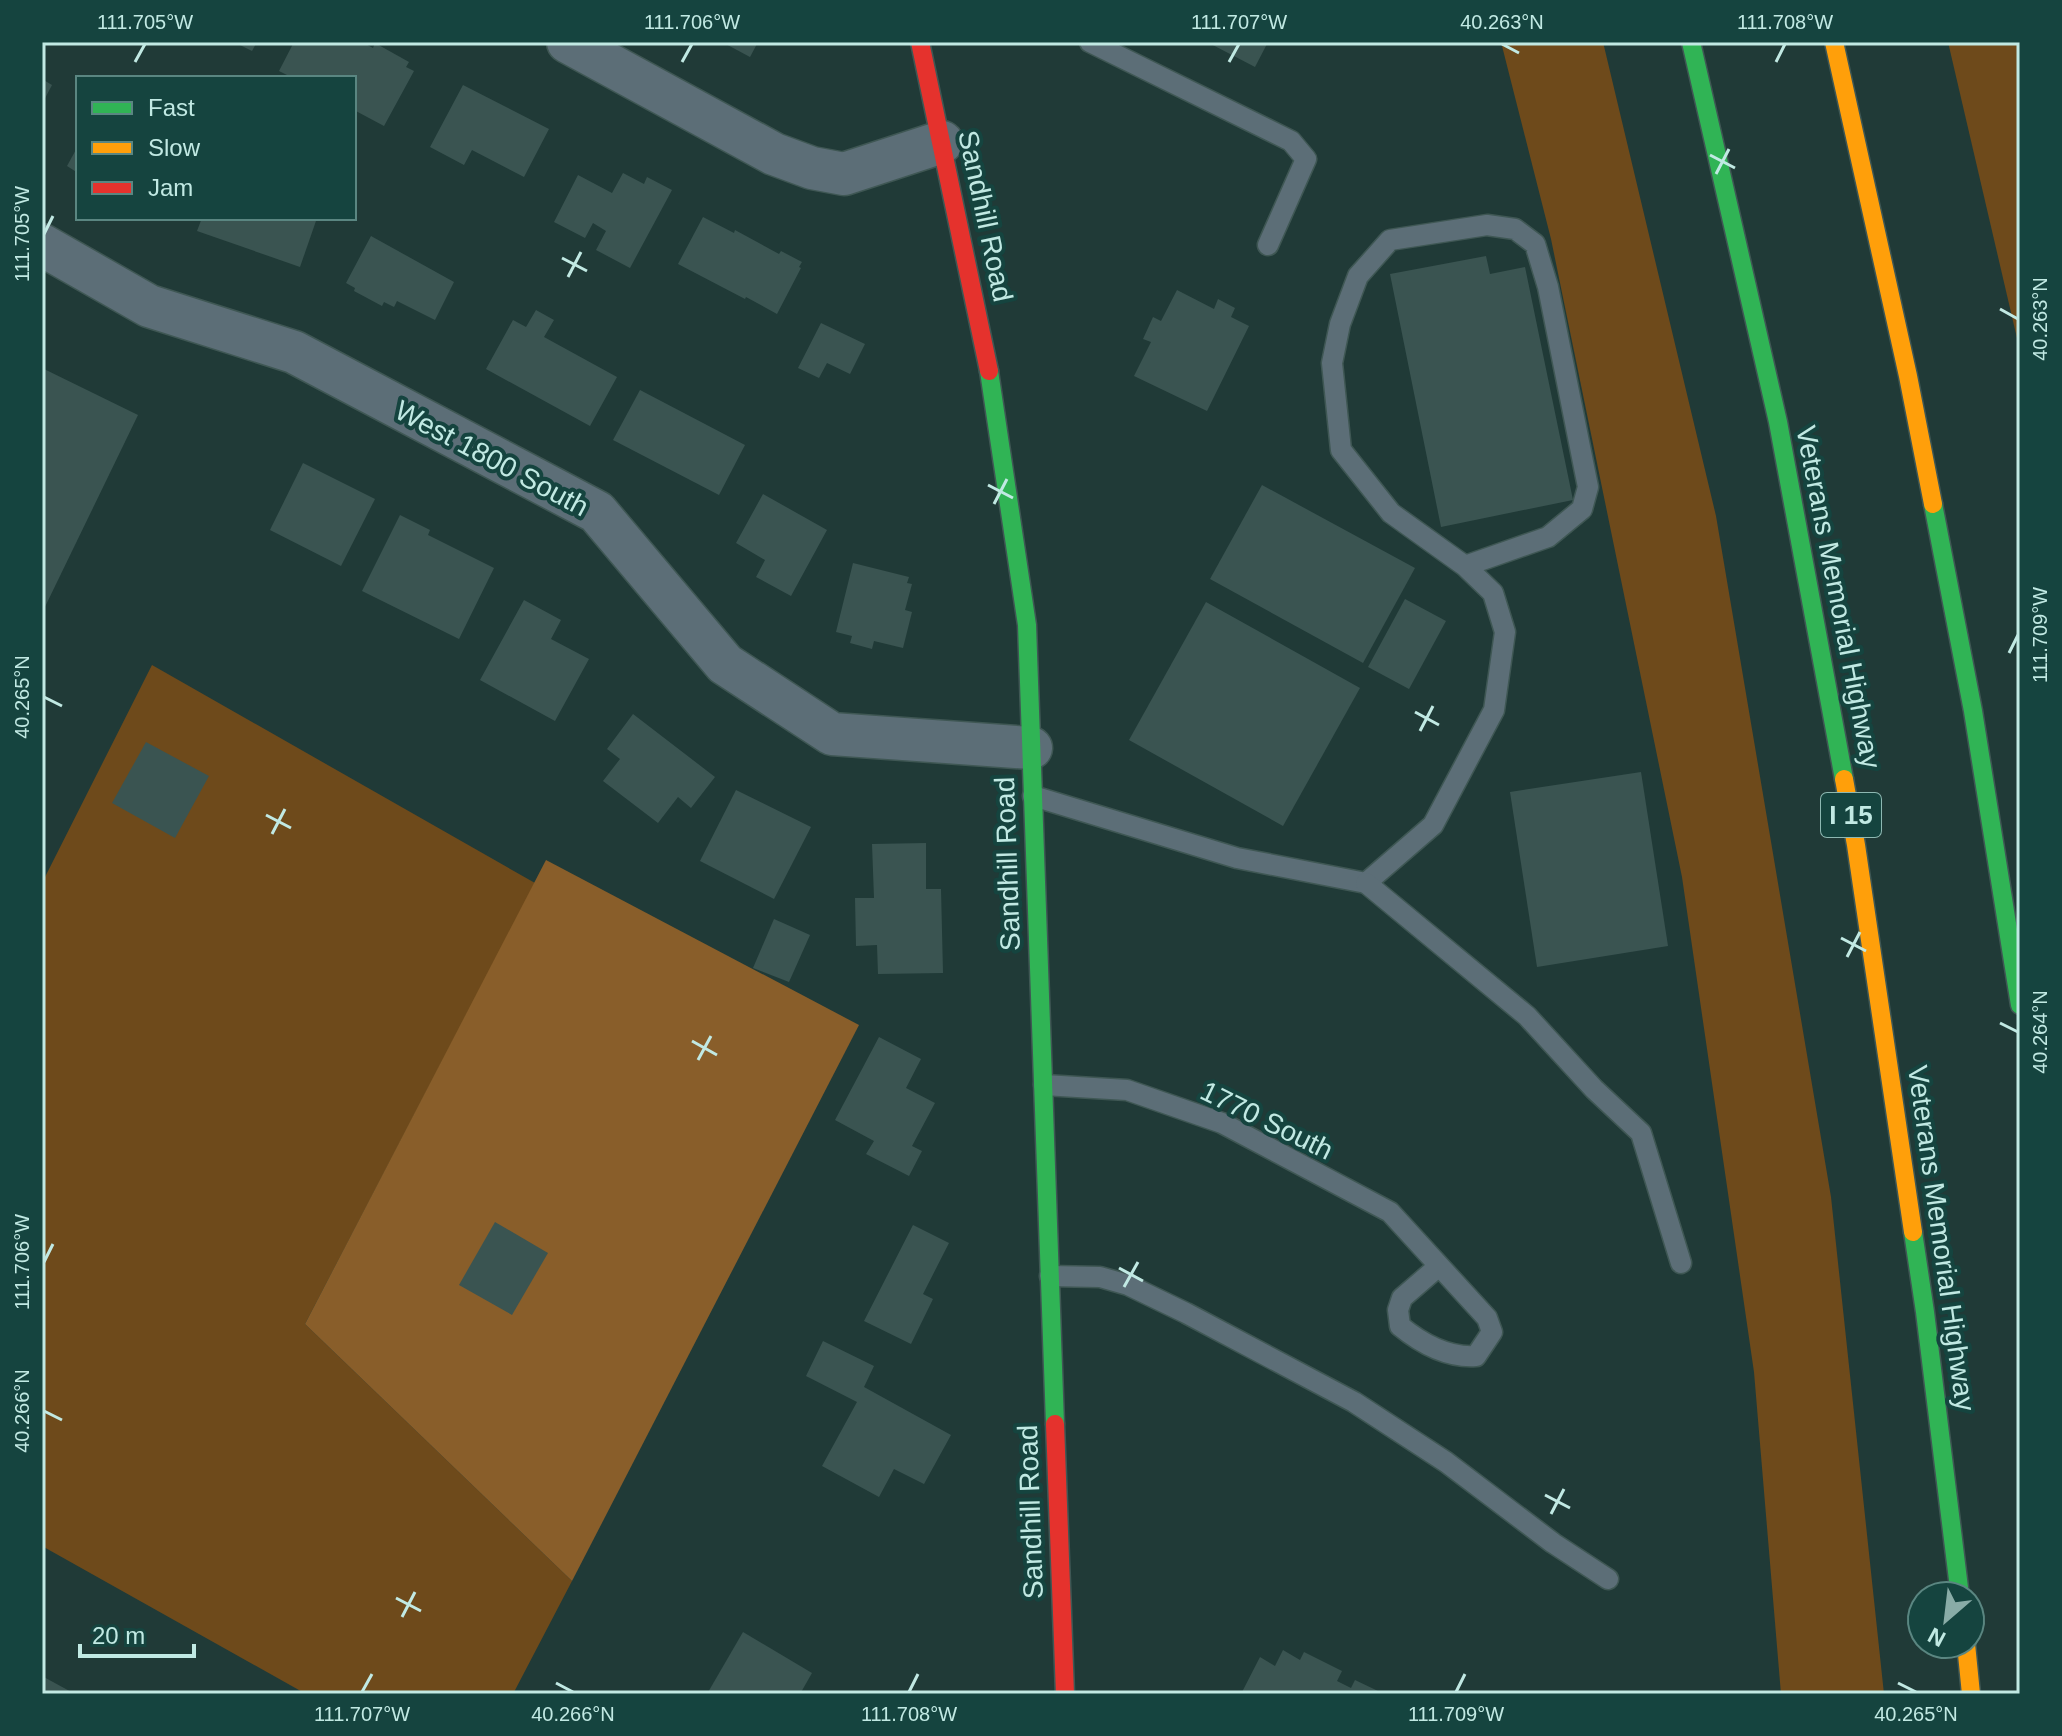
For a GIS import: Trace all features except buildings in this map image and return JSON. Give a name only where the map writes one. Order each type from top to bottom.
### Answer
[{"type":"main road","name":"Sandhill Road","points":[[920,42],[989,368],[1027,625],[1065,1694]]},
{"type":"main road","name":"Veterans Memorial Highway","points":[[1691,42],[1778,422],[1856,845],[1925,1312],[1958,1580]]},
{"type":"main road","points":[[1834,42],[1911,391],[1973,711],[2020,1005]]},
{"type":"main road","points":[[1968,1660],[1971,1694]]},
{"type":"street","points":[[568,42],[774,154],[812,168],[844,174],[942,142]]},
{"type":"street","name":"West 1800 South","points":[[42,245],[149,306],[294,352],[597,512],[725,664],[832,734],[1031,748]]},
{"type":"lane","points":[[1090,42],[1291,141],[1306,159],[1268,245]]},
{"type":"lane","points":[[1366,883],[1433,825],[1494,710],[1505,632],[1493,593],[1465,566],[1391,513],[1341,450],[1332,363],[1340,324],[1358,276],[1390,240],[1487,225],[1515,229],[1535,244],[1548,287],[1588,487],[1582,509],[1548,537],[1465,566]]},
{"type":"lane","points":[[1033,796],[1237,858],[1366,883],[1527,1016],[1594,1089],[1641,1133],[1681,1263]]},
{"type":"lane","name":"1770 South","points":[[1044,1085],[1127,1090],[1222,1123],[1390,1212],[1487,1318],[1492,1332],[1476,1356],[1460,1357],[1420,1343],[1400,1326],[1398,1310],[1402,1298],[1439,1266]]},
{"type":"lane","points":[[1050,1276],[1100,1277],[1128,1285],[1354,1402],[1446,1462],[1553,1543],[1608,1579]]},
{"type":"shaded area","points":[[1501,42],[1603,42],[1716,516],[1831,1197],[1884,1694],[1781,1694],[1754,1372],[1682,877],[1551,239]]},
{"type":"shaded area","points":[[1948,42],[2020,42],[2020,351]]},
{"type":"shaded area","points":[[152,665],[535,883],[305,1324],[572,1581],[513,1694],[306,1694],[42,1546],[42,883]]},
{"type":"shaded area","points":[[546,860],[859,1025],[572,1581],[305,1324]]},
{"type":"traffic: fast","points":[[1691,42],[1778,422],[1844,779]]},
{"type":"traffic: fast","points":[[989,371],[1027,625],[1055,1424]]},
{"type":"traffic: fast","points":[[1933,504],[1973,711],[2020,1005]]},
{"type":"traffic: fast","points":[[1913,1232],[1958,1580]]},
{"type":"traffic: slow","points":[[1834,42],[1933,504]]},
{"type":"traffic: slow","points":[[1844,779],[1913,1232]]},
{"type":"traffic: slow","points":[[1968,1660],[1971,1694]]},
{"type":"traffic: jam","points":[[920,42],[989,371]]},
{"type":"traffic: jam","points":[[1055,1424],[1065,1694]]}]
